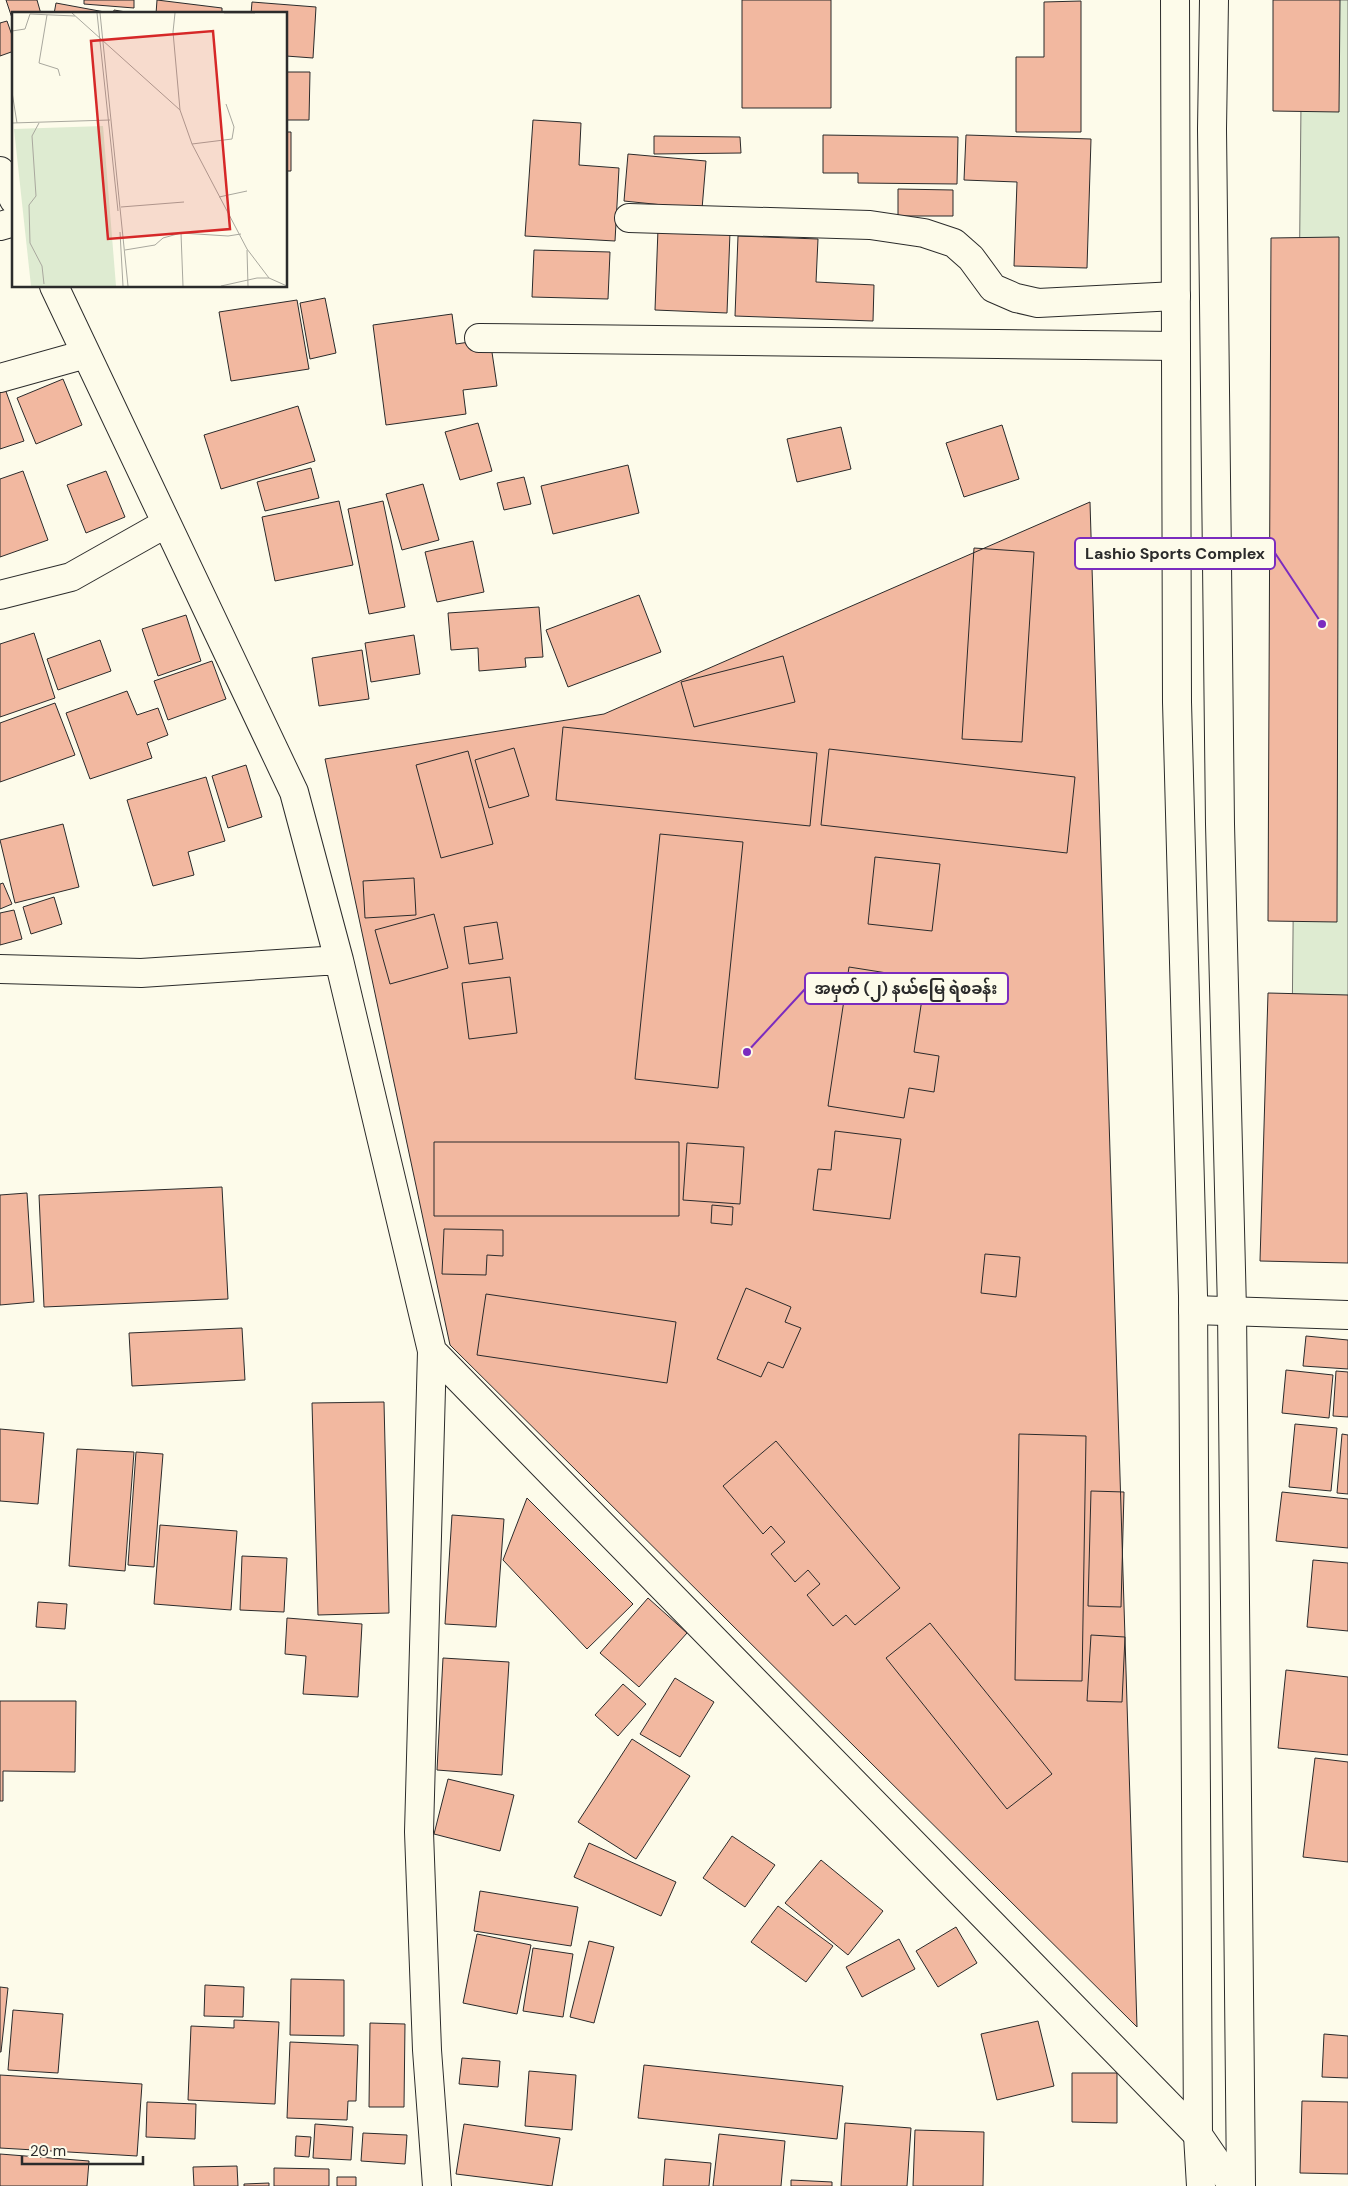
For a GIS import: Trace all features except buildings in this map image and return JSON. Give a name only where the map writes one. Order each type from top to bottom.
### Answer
[{"type":"street","points":[[1175,0],[1177,702],[1193,1310],[1198,2136],[1201,2186]]},
{"type":"street","points":[[1214,0],[1212,129],[1220,824],[1232,1310],[1241,2186]]},
{"type":"street","points":[[0,171],[12,196]]},
{"type":"street","points":[[629,218],[870,225],[924,233],[954,243],[971,258],[993,288],[1016,298],[1038,302],[1176,296]]},
{"type":"street","points":[[55,288],[165,524],[294,792],[339,960],[432,1351],[419,1832],[427,2050],[438,2186]]},
{"type":"street","points":[[479,338],[1176,346]]},
{"type":"street","points":[[0,378],[86,354]]},
{"type":"street","points":[[0,595],[71,577],[165,524]]},
{"type":"street","points":[[0,970],[141,973],[339,960]]},
{"type":"street","points":[[1193,1310],[1348,1315]]},
{"type":"street","points":[[432,1351],[1198,2136],[1233,2186]]},
{"type":"green space","points":[[1302,0],[1348,0],[1348,1250],[1290,1248]]},
{"type":"place","name":"Lashio Sports Complex","points":[[1322,624]]},
{"type":"place","name":"အမှတ် (၂) နယ်မြေ ရဲစခန်း","points":[[747,1052]]}]
